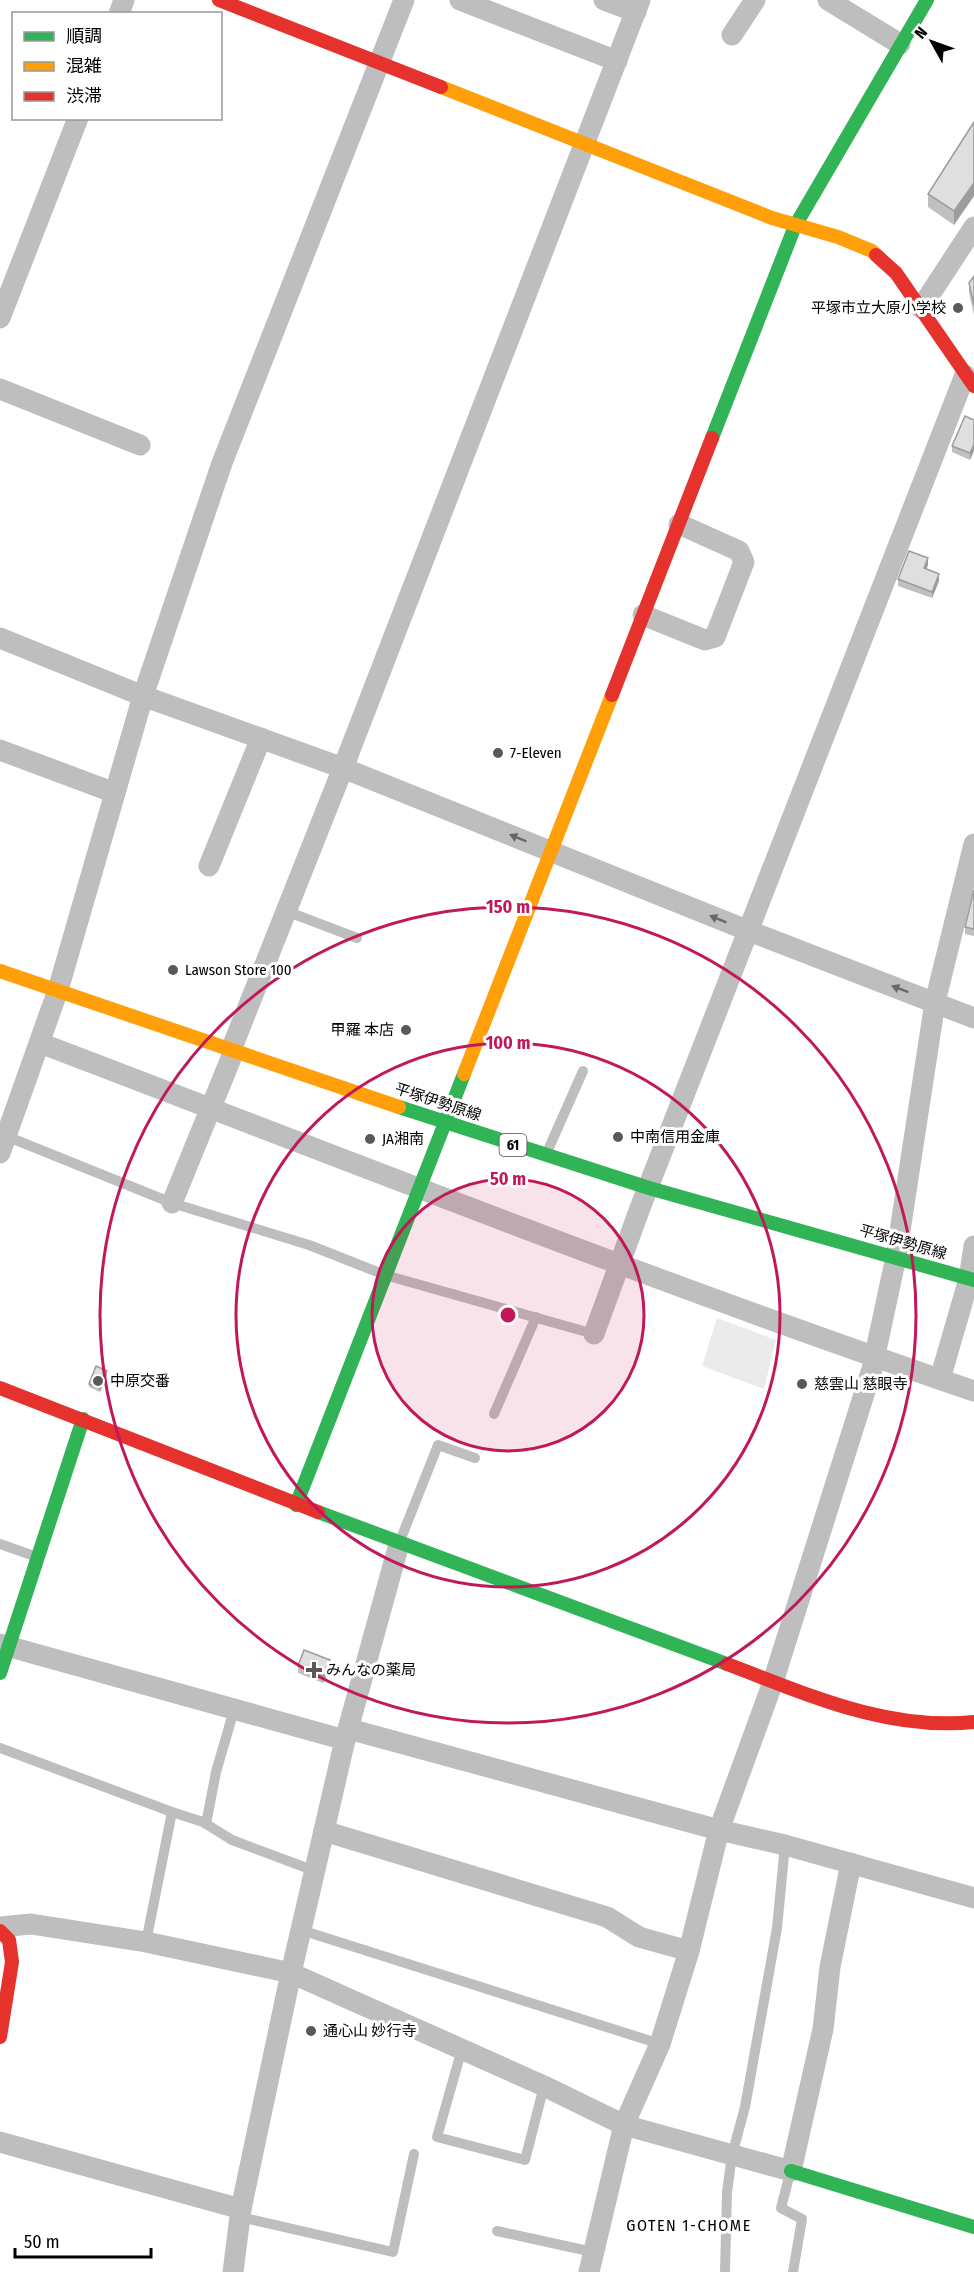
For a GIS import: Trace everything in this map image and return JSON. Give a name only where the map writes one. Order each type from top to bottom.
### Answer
[{"type":"street","points":[[219,0],[795,226],[838,237],[872,251],[896,273],[970,381],[749,931],[594,1334]]},
{"type":"street","points":[[3,1145],[58,990],[142,696],[222,463],[404,0]]},
{"type":"street","points":[[460,0],[617,61]]},
{"type":"street","points":[[172,1203],[211,1108],[638,6],[604,0]]},
{"type":"street","points":[[732,35],[755,0]]},
{"type":"street","points":[[828,0],[900,44]]},
{"type":"street","points":[[296,1505],[795,226],[927,0]]},
{"type":"street","points":[[0,318],[77,120]]},
{"type":"street","points":[[921,308],[974,227]]},
{"type":"street","points":[[0,389],[140,446]]},
{"type":"street","points":[[644,615],[705,640],[715,637],[744,562],[739,551],[679,524]]},
{"type":"street","points":[[0,638],[142,696],[343,768],[749,931],[974,1018]]},
{"type":"street","points":[[209,866],[261,738]]},
{"type":"street","points":[[0,750],[115,794]]},
{"type":"street","points":[[591,2262],[624,2126],[660,2044],[689,1951],[719,1830],[773,1682],[872,1369],[896,1257],[935,1002],[974,844]]},
{"type":"street","name":"平塚伊勢原線","points":[[0,971],[545,1155],[649,1188],[971,1280]]},
{"type":"street","points":[[40,1042],[619,1264],[974,1391]]},
{"type":"street","points":[[940,1379],[971,1280],[974,1246]]},
{"type":"street","points":[[0,1388],[399,1544],[852,1710],[915,1724],[950,1726],[974,1722]]},
{"type":"street","points":[[0,1673],[4,1645],[38,1557],[83,1419]]},
{"type":"street","points":[[233,2272],[241,2213],[291,1973],[347,1735],[399,1544]]},
{"type":"street","points":[[4,1645],[234,1710],[347,1735],[785,1845],[974,1898]]},
{"type":"street","points":[[324,1831],[607,1917],[639,1937],[689,1951]]},
{"type":"street","points":[[790,2170],[823,2029],[830,1967],[851,1863]]},
{"type":"street","points":[[0,1929],[31,1924],[146,1942],[291,1973],[544,2085],[624,2126],[790,2170],[974,2227]]},
{"type":"street","points":[[0,1929],[9,1940],[12,1962],[0,2037]]},
{"type":"street","points":[[0,2142],[241,2213]]},
{"type":"lane","points":[[286,911],[357,939]]},
{"type":"lane","points":[[545,1155],[583,1071]]},
{"type":"lane","points":[[3,1145],[172,1203],[309,1245],[385,1275],[594,1334]]},
{"type":"lane","points":[[494,1414],[536,1317]]},
{"type":"lane","points":[[399,1544],[438,1445],[475,1458]]},
{"type":"lane","points":[[0,1544],[38,1557]]},
{"type":"lane","points":[[206,1824],[216,1773],[234,1710]]},
{"type":"lane","points":[[0,1748],[206,1824],[232,1840],[315,1871]]},
{"type":"lane","points":[[146,1942],[172,1812]]},
{"type":"lane","points":[[725,2272],[732,2155],[745,2107],[777,1928],[785,1845]]},
{"type":"lane","points":[[301,1930],[660,2044]]},
{"type":"lane","points":[[462,2049],[437,2138],[525,2160],[544,2085]]},
{"type":"lane","points":[[241,2213],[393,2252],[414,2154]]},
{"type":"lane","points":[[790,2170],[781,2208],[802,2218],[793,2272]]},
{"type":"lane","points":[[498,2231],[591,2262]]},
{"type":"shaded area","points":[[717,1318],[776,1340],[764,1389],[702,1366]]},
{"type":"building","points":[[974,122],[974,183],[954,211],[928,194]]},
{"type":"building","points":[[974,276],[974,305],[969,283]]},
{"type":"building","points":[[965,416],[974,420],[974,444],[970,453],[952,446]]},
{"type":"building","points":[[909,551],[928,558],[924,568],[939,574],[932,592],[898,579]]},
{"type":"building","points":[[974,890],[974,929],[965,927]]},
{"type":"building","name":"中原交番","points":[[96,1366],[107,1371],[100,1388],[89,1384]]},
{"type":"building","points":[[304,1650],[330,1660],[323,1676],[298,1666]]},
{"type":"traffic: fast","points":[[712,438],[795,226],[927,0]]},
{"type":"traffic: fast","points":[[296,1505],[464,1074]]},
{"type":"traffic: fast","points":[[399,1107],[649,1188],[974,1280]]},
{"type":"traffic: fast","points":[[0,1673],[83,1419]]},
{"type":"traffic: fast","points":[[318,1512],[727,1664]]},
{"type":"traffic: fast","points":[[791,2171],[974,2227]]},
{"type":"traffic: slow","points":[[441,87],[772,218],[838,237],[872,251],[876,255]]},
{"type":"traffic: slow","points":[[464,1074],[612,695]]},
{"type":"traffic: slow","points":[[0,971],[399,1107]]},
{"type":"traffic: jam","points":[[219,0],[441,87]]},
{"type":"traffic: jam","points":[[876,255],[896,273],[974,386]]},
{"type":"traffic: jam","points":[[612,695],[712,438]]},
{"type":"traffic: jam","points":[[0,1388],[318,1512]]},
{"type":"traffic: jam","points":[[727,1664],[817,1698],[878,1716],[941,1723],[974,1722]]},
{"type":"traffic: jam","points":[[0,1931],[9,1940],[12,1962],[0,2037]]},
{"type":"place","name":"平塚市立大原小学校","points":[[958,308]]},
{"type":"place","name":"7-Eleven","points":[[498,753]]},
{"type":"place","name":"Lawson Store 100","points":[[173,970]]},
{"type":"place","name":"甲羅 本店","points":[[406,1030]]},
{"type":"place","name":"中南信用金庫","points":[[618,1137]]},
{"type":"place","name":"JA湘南","points":[[370,1139]]},
{"type":"place","name":"中原交番","points":[[98,1381]]},
{"type":"place","name":"慈雲山 慈眼寺","points":[[802,1384]]},
{"type":"place","name":"みんなの薬局","points":[[314,1670]]},
{"type":"place","name":"通心山 妙行寺","points":[[311,2031]]},
{"type":"district","name":"GOTEN 1-CHOME","points":[[689,2225]]}]
